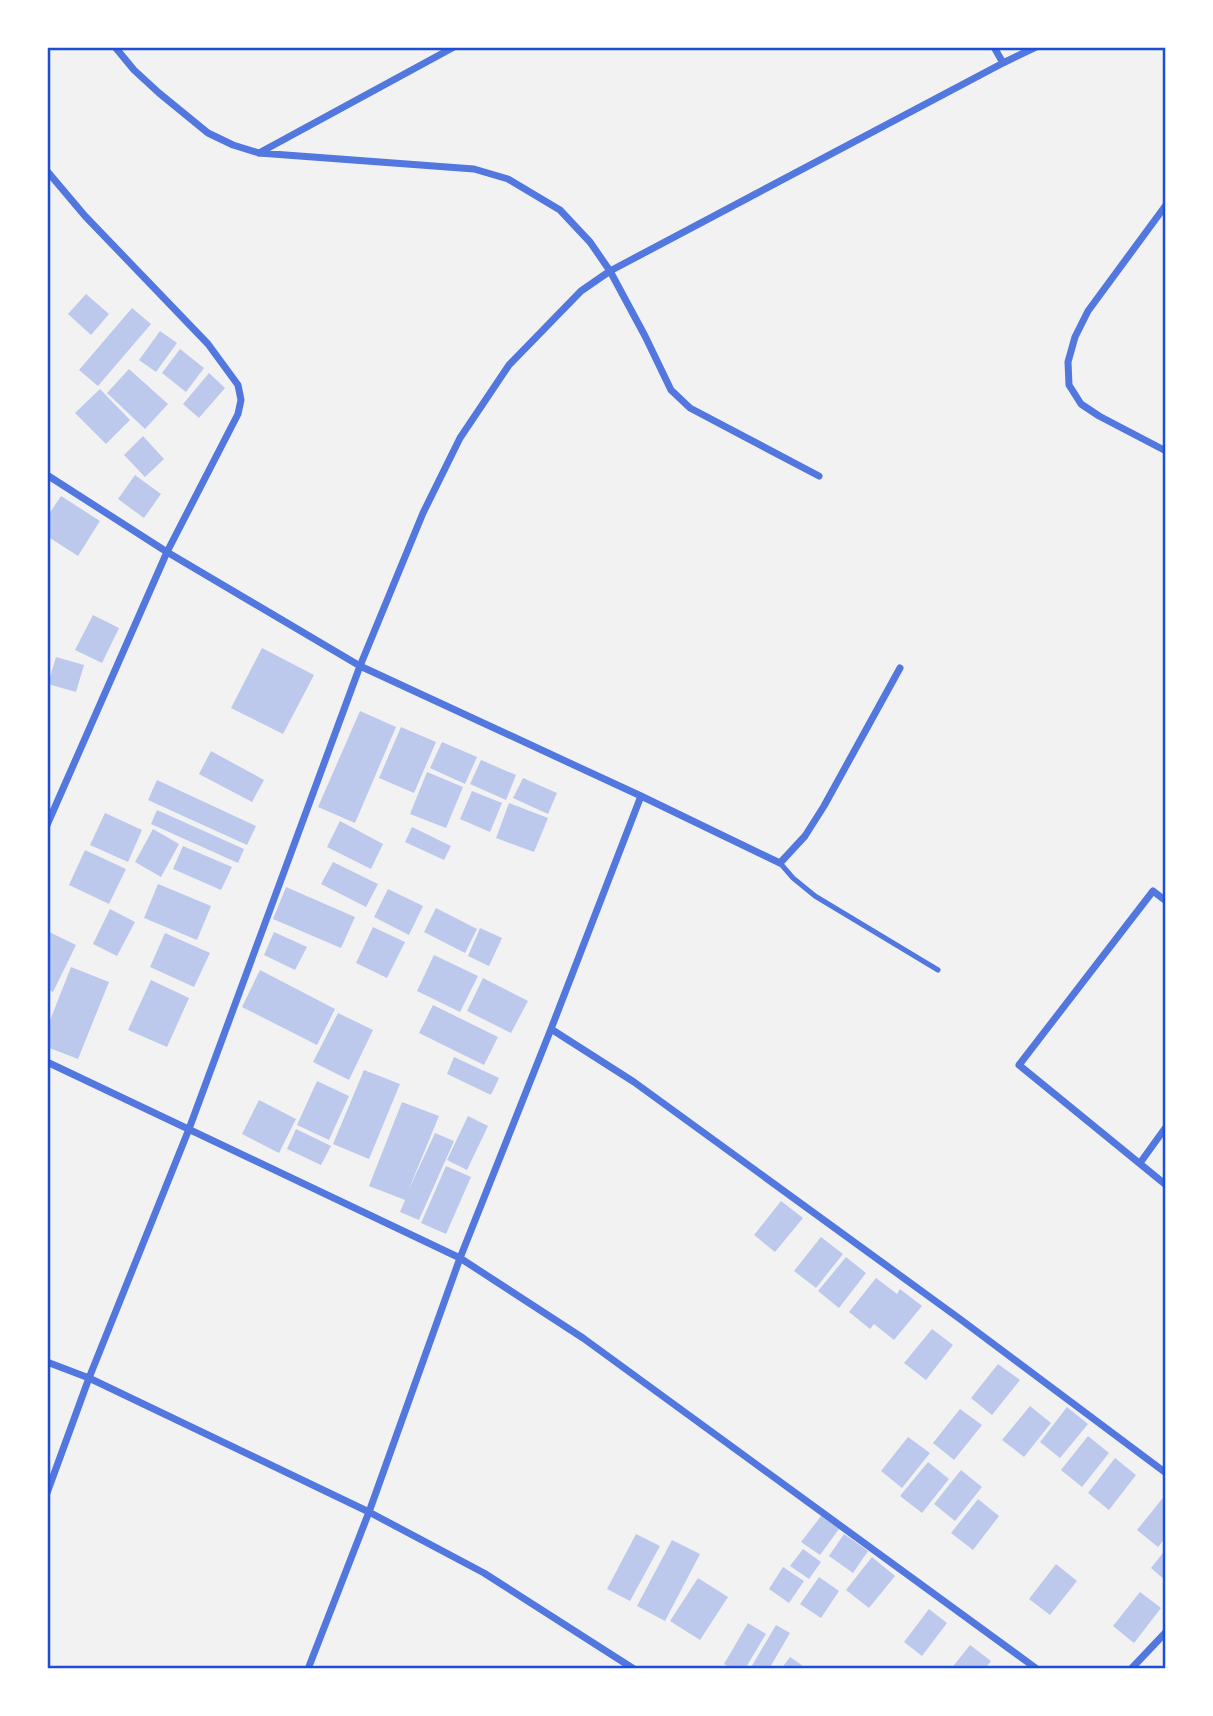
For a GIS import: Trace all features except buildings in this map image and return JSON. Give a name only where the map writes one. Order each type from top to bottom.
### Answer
[{"type":"street","points":[[115,47],[159,93],[208,133],[233,145],[259,153],[474,169],[508,179],[560,211],[590,242],[611,271],[671,390],[690,408],[819,477]]},
{"type":"street","points":[[259,153],[454,47]]},
{"type":"street","points":[[994,47],[1003,63]]},
{"type":"street","points":[[47,1493],[89,1378],[189,1129],[360,666],[423,513],[460,438],[509,365],[581,291],[611,271],[1037,47]]},
{"type":"street","points":[[47,171],[85,216],[208,344],[239,385],[241,400],[238,414],[167,552],[47,825]]},
{"type":"street","points":[[1166,205],[1088,311],[1075,337],[1068,362],[1069,385],[1081,404],[1166,451]]},
{"type":"street","points":[[47,475],[167,552],[360,666],[780,863],[805,836],[824,806],[900,668]]},
{"type":"street","points":[[308,1669],[369,1511],[460,1258],[641,796]]},
{"type":"street","points":[[1166,901],[1153,891],[1019,1065],[1166,1185]]},
{"type":"street","points":[[551,1030],[634,1082],[1166,1473]]},
{"type":"street","points":[[47,1062],[460,1258],[583,1338],[1037,1669]]},
{"type":"street","points":[[1140,1163],[1166,1127]]},
{"type":"street","points":[[47,1362],[89,1378],[369,1511],[484,1573],[634,1669]]},
{"type":"street","points":[[1131,1669],[1166,1632]]},
{"type":"lane","points":[[780,863],[815,896],[938,970]]}]
